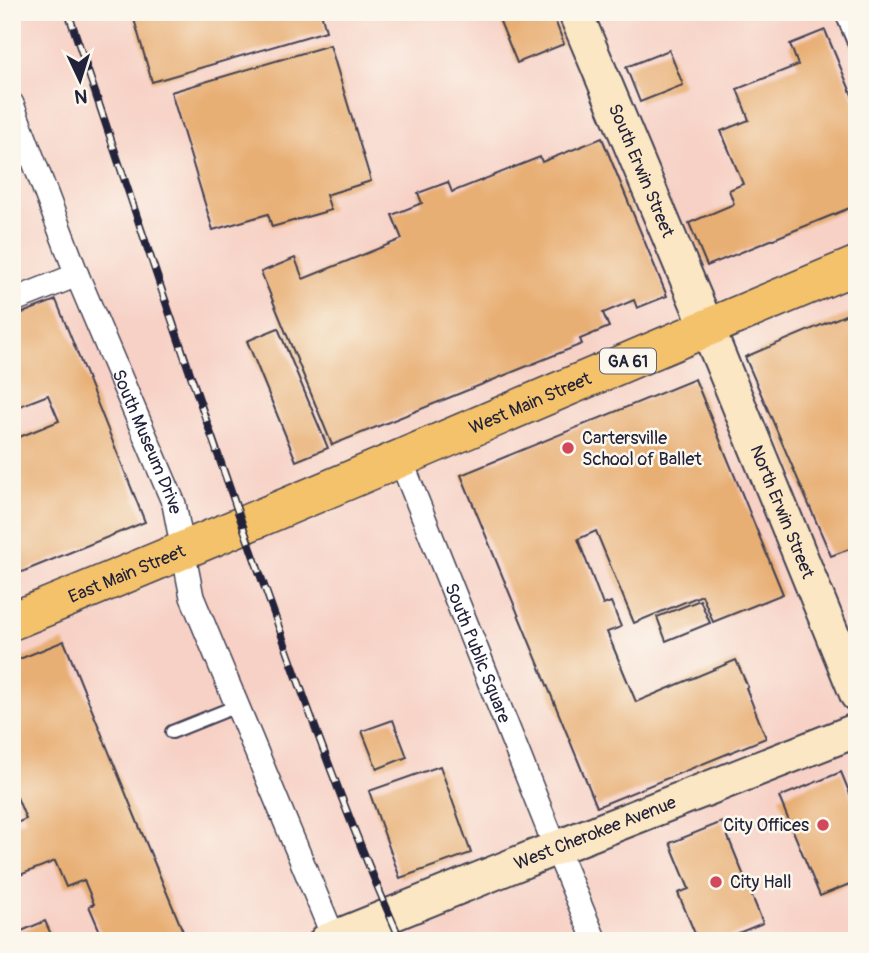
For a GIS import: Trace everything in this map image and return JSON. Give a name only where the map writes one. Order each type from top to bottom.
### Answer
[{"type":"main road","name":"West Main Street","points":[[242,526],[857,264]]},
{"type":"main road","name":"East Main Street","points":[[12,621],[242,526]]},
{"type":"street","name":"South Erwin Street","points":[[575,12],[707,327]]},
{"type":"street","name":"South Museum Drive","points":[[12,104],[77,275],[173,504],[192,597],[332,940]]},
{"type":"street","points":[[12,301],[77,275]]},
{"type":"street","name":"North Erwin Street","points":[[707,327],[857,695]]},
{"type":"street","name":"South Public Square","points":[[400,457],[595,941]]},
{"type":"street","name":"West Cherokee Avenue","points":[[332,940],[556,848],[857,730]]},
{"type":"lane","points":[[841,12],[857,50]]},
{"type":"lane","points":[[172,732],[237,706]]},
{"type":"shaded area","points":[[12,12],[857,12],[857,941],[12,941]]},
{"type":"building","points":[[132,12],[321,12],[326,31],[152,82]]},
{"type":"building","points":[[496,12],[552,12],[564,44],[517,63]]},
{"type":"building","points":[[825,30],[857,107],[857,205],[707,266],[689,223],[734,204],[729,190],[743,184],[721,131],[749,120],[737,89],[798,65],[790,44]]},
{"type":"building","points":[[330,45],[371,181],[326,195],[331,210],[272,227],[268,214],[213,230],[171,92]]},
{"type":"building","points":[[669,50],[683,85],[640,102],[626,67]]},
{"type":"building","points":[[602,138],[667,296],[637,308],[634,300],[603,313],[609,327],[580,339],[582,344],[332,445],[261,272],[295,258],[303,279],[402,239],[392,215],[422,203],[418,193],[448,182],[452,192],[540,157],[542,162]]},
{"type":"building","points":[[56,300],[145,522],[12,576],[12,440],[59,421],[48,395],[12,409],[12,317]]},
{"type":"building","points":[[857,310],[857,546],[831,556],[745,357]]},
{"type":"building","points":[[278,328],[328,448],[296,461],[247,341]]},
{"type":"building","points":[[695,379],[783,594],[713,622],[702,595],[634,623],[596,531],[578,539],[603,605],[611,602],[621,627],[607,632],[636,702],[736,660],[766,738],[597,807],[461,475]]},
{"type":"building","points":[[700,600],[710,623],[666,641],[657,617]]},
{"type":"building","points":[[64,641],[187,941],[104,941],[89,906],[94,904],[84,880],[66,887],[55,861],[15,877],[12,870],[12,825],[26,819],[14,790],[12,791],[12,662]]},
{"type":"building","points":[[393,720],[407,757],[377,769],[362,731]]},
{"type":"building","points":[[440,766],[471,853],[400,878],[369,791]]},
{"type":"building","name":"City Offices","points":[[841,772],[857,811],[857,881],[820,896],[779,797]]},
{"type":"building","name":"City Hall","points":[[722,822],[763,923],[719,941],[698,941],[678,893],[689,889],[670,843]]},
{"type":"building","points":[[45,921],[54,941],[12,941],[12,935]]},
{"type":"railway","points":[[68,12],[193,383],[286,647],[349,816],[401,941]]},
{"type":"place","name":"Cartersville School of Ballet","points":[[568,448]]},
{"type":"place","name":"City Offices","points":[[823,825]]},
{"type":"place","name":"City Hall","points":[[716,882]]}]
